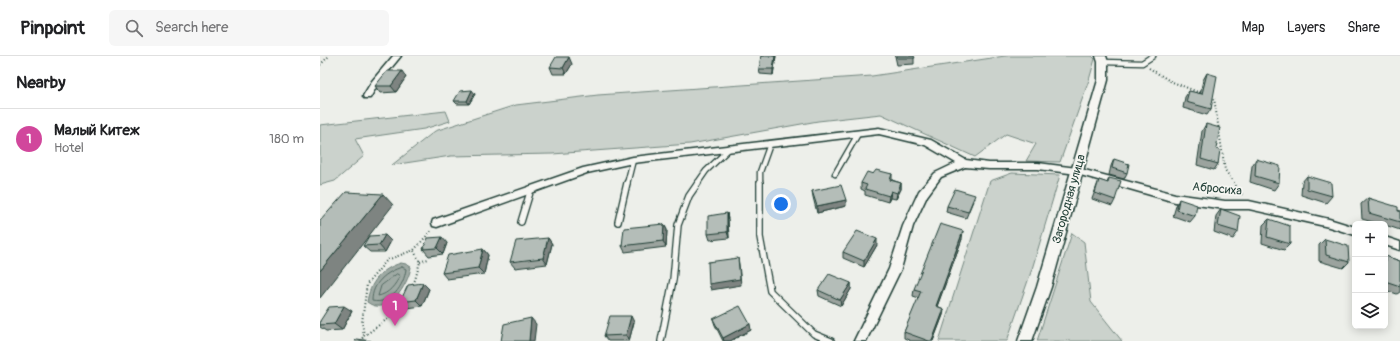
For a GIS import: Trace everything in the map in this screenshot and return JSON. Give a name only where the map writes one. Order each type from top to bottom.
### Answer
[{"type":"street","points":[[367,96],[375,83],[398,56]]},
{"type":"street","name":"Загородная улица","points":[[1025,341],[1044,287],[1103,80],[1102,59]]},
{"type":"street","points":[[437,223],[586,170],[633,160],[879,131],[928,142],[964,163]]},
{"type":"street","points":[[860,341],[896,269],[908,226],[923,194],[938,174],[964,163]]},
{"type":"street","name":"Абросиха","points":[[964,163],[989,166],[1038,166],[1077,171],[1175,198],[1225,205],[1249,205],[1329,223],[1352,230]]},
{"type":"street","points":[[1388,242],[1400,246]]},
{"type":"lane","points":[[1102,59],[1142,63],[1153,56]]},
{"type":"lane","points":[[835,174],[858,134]]},
{"type":"lane","points":[[770,144],[760,172],[760,237],[770,291],[814,334],[830,341]]},
{"type":"lane","points":[[661,341],[673,280],[678,225],[689,196],[706,171],[730,148]]},
{"type":"lane","points":[[618,222],[633,160]]},
{"type":"lane","points":[[521,222],[530,189]]},
{"type":"path","points":[[320,65],[329,56]]},
{"type":"path","points":[[1142,63],[1170,81],[1214,98],[1225,170],[1249,205]]},
{"type":"path","points":[[364,336],[362,322],[367,284],[387,260],[414,250],[437,223]]},
{"type":"path","points":[[408,292],[415,280],[420,262],[414,250]]},
{"type":"path","points":[[420,262],[428,259]]},
{"type":"path","points":[[360,341],[364,336],[393,315],[404,298]]},
{"type":"shaded area","points":[[1005,56],[1092,56],[1095,59],[1060,162],[1026,161],[1036,144],[1006,134],[975,157],[881,114],[818,121],[690,144],[552,154],[451,156],[392,165],[435,131],[516,105],[598,95],[872,76]]},
{"type":"shaded area","points":[[446,111],[450,121],[424,129],[355,139],[364,156],[335,181],[320,185],[320,125]]},
{"type":"shaded area","points":[[1012,173],[1060,175],[1032,269],[1007,341],[939,341],[990,181]]},
{"type":"shaded area","points":[[1072,233],[1084,242],[1091,302],[1122,341],[1037,341]]},
{"type":"water","points":[[401,263],[411,267],[406,282],[396,297],[389,303],[382,306],[375,306],[367,302],[371,288],[378,277],[388,269]]},
{"type":"building","points":[[761,56],[775,56],[773,69],[759,69]]},
{"type":"building","points":[[897,56],[914,56],[915,58],[897,58]]},
{"type":"building","points":[[556,57],[569,57],[563,68],[550,67]]},
{"type":"building","points":[[387,71],[402,71],[391,86],[375,86]]},
{"type":"building","points":[[1207,73],[1217,76],[1211,109],[1186,102],[1189,91],[1202,94]]},
{"type":"building","points":[[472,90],[467,101],[454,101],[460,91]]},
{"type":"building","points":[[1206,124],[1220,128],[1216,149],[1220,150],[1218,164],[1201,159]]},
{"type":"building","points":[[1114,159],[1129,164],[1127,173],[1112,168]]},
{"type":"building","points":[[1256,159],[1280,166],[1279,183],[1255,176]]},
{"type":"building","points":[[876,170],[892,174],[890,180],[901,183],[897,193],[891,191],[889,196],[865,189],[867,185],[861,183],[867,172],[873,174]]},
{"type":"building","points":[[1307,176],[1331,183],[1332,196],[1307,189]]},
{"type":"building","points":[[1109,178],[1121,181],[1115,200],[1095,193],[1099,180],[1108,183]]},
{"type":"building","points":[[841,185],[846,200],[817,206],[812,191]]},
{"type":"building","points":[[955,189],[975,195],[968,212],[947,206]]},
{"type":"building","points":[[346,192],[383,194],[320,271],[320,221]]},
{"type":"building","points":[[1368,198],[1398,207],[1398,211],[1400,211],[1400,222],[1369,213]]},
{"type":"building","points":[[1179,199],[1197,205],[1195,216],[1177,210]]},
{"type":"building","points":[[1221,209],[1240,216],[1238,232],[1218,226]]},
{"type":"building","points":[[727,213],[727,232],[708,234],[708,216]]},
{"type":"building","points":[[1269,219],[1290,226],[1290,244],[1267,237]]},
{"type":"building","points":[[664,224],[663,241],[622,246],[624,228]]},
{"type":"building","points":[[940,224],[963,231],[936,306],[944,309],[932,341],[929,341],[904,332],[921,291],[914,289]]},
{"type":"building","points":[[857,231],[877,239],[864,261],[843,252]]},
{"type":"building","points":[[385,235],[379,245],[363,246],[369,236]]},
{"type":"building","points":[[442,237],[437,248],[423,249],[428,238]]},
{"type":"building","points":[[548,238],[543,258],[510,262],[516,241]]},
{"type":"building","points":[[1325,239],[1348,246],[1349,262],[1326,255]]},
{"type":"building","points":[[483,249],[478,268],[442,273],[448,255]]},
{"type":"building","points":[[1388,257],[1400,261],[1400,286],[1388,282]]},
{"type":"building","points":[[738,258],[740,279],[709,284],[708,262]]},
{"type":"building","points":[[829,274],[851,283],[840,300],[818,290]]},
{"type":"building","points":[[423,283],[416,300],[400,302],[408,285]]},
{"type":"building","points":[[344,306],[334,324],[320,325],[320,321],[329,307]]},
{"type":"building","points":[[740,306],[750,324],[723,338],[713,319]]},
{"type":"building","points":[[610,316],[631,316],[626,335],[604,336]]},
{"type":"building","points":[[531,318],[529,341],[501,341],[504,324]]},
{"type":"building","points":[[357,339],[371,341],[355,341]]},
{"type":"place","name":"Малый Китеж","points":[[395,326]]}]
